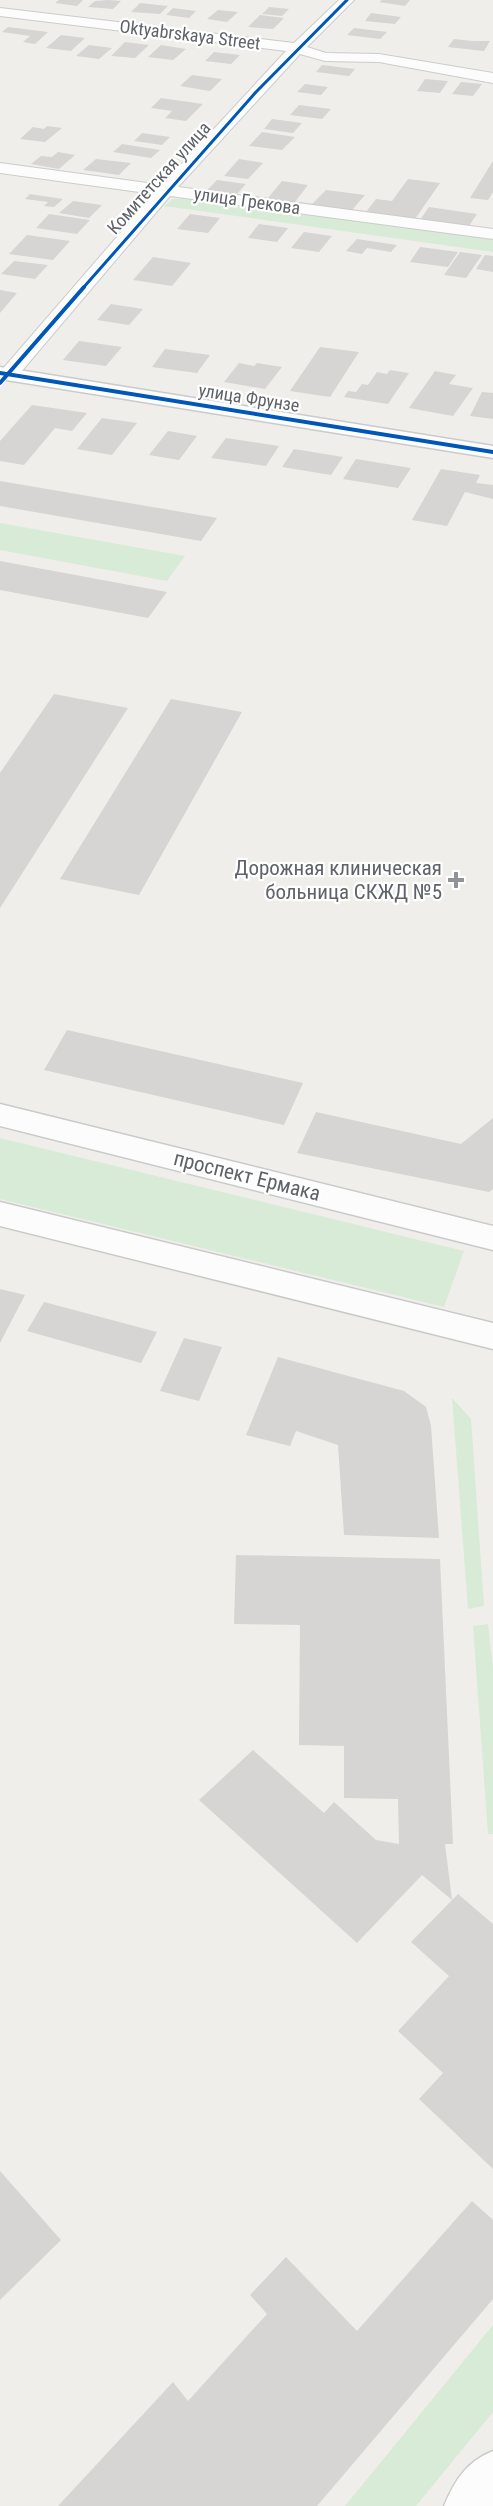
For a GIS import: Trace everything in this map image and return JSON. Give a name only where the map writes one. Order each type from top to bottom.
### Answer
[{"type":"main road","name":"улица Фрунзе","points":[[2,377],[493,452]]},
{"type":"main road","name":"проспект Ермака","points":[[0,1115],[493,1238]]},
{"type":"main road","points":[[0,1214],[493,1336]]},
{"type":"main road","points":[[470,2506],[493,2476]]},
{"type":"street","name":"Комитетская улица","points":[[2,377],[166,190],[296,48],[347,0]]},
{"type":"street","name":"Oktyabrskaya Street","points":[[0,12],[296,48],[325,57],[379,58],[493,78]]},
{"type":"street","name":"улица Грекова","points":[[0,168],[493,234]]},
{"type":"green space","points":[[190,198],[493,239],[493,252],[164,206],[173,199]]},
{"type":"green space","points":[[0,523],[185,556],[167,581],[0,550]]},
{"type":"green space","points":[[0,1138],[464,1251],[444,1307],[0,1199]]},
{"type":"green space","points":[[452,1398],[471,1419],[484,1606],[468,1609]]},
{"type":"green space","points":[[488,1624],[493,1668],[493,1834],[488,1834],[473,1626]]},
{"type":"green space","points":[[493,2325],[493,2412],[416,2506],[345,2506]]},
{"type":"building","points":[[59,0],[83,0],[77,6],[55,3]]},
{"type":"building","points":[[382,0],[410,0],[405,6],[379,2]]},
{"type":"building","points":[[95,1],[121,1],[113,9],[88,7]]},
{"type":"building","points":[[140,3],[168,6],[160,14],[131,12]]},
{"type":"building","points":[[269,7],[289,9],[282,16],[262,14]]},
{"type":"building","points":[[173,8],[196,11],[189,18],[166,15]]},
{"type":"building","points":[[218,10],[238,12],[227,22],[207,19]]},
{"type":"building","points":[[371,13],[401,17],[395,24],[365,21]]},
{"type":"building","points":[[260,15],[284,18],[273,29],[248,27]]},
{"type":"building","points":[[8,27],[48,32],[35,44],[23,42],[30,36],[2,32]]},
{"type":"building","points":[[354,28],[387,32],[380,39],[347,35]]},
{"type":"building","points":[[61,35],[85,38],[71,51],[46,48]]},
{"type":"building","points":[[454,39],[490,41],[484,51],[448,47]]},
{"type":"building","points":[[125,42],[149,45],[135,58],[111,56]]},
{"type":"building","points":[[89,45],[112,48],[99,59],[76,56]]},
{"type":"building","points":[[161,45],[186,49],[173,60],[148,57]]},
{"type":"building","points":[[214,52],[240,55],[231,64],[205,61]]},
{"type":"building","points":[[322,65],[355,69],[349,76],[316,72]]},
{"type":"building","points":[[192,75],[222,79],[210,91],[180,86]]},
{"type":"building","points":[[425,79],[448,81],[440,93],[417,91]]},
{"type":"building","points":[[461,82],[482,84],[473,96],[452,94]]},
{"type":"building","points":[[305,84],[328,87],[321,95],[297,92]]},
{"type":"building","points":[[161,98],[203,104],[186,121],[165,118],[172,111],[151,108]]},
{"type":"building","points":[[299,105],[331,109],[322,119],[290,115]]},
{"type":"building","points":[[272,119],[302,123],[293,133],[264,129]]},
{"type":"building","points":[[47,126],[62,128],[45,142],[20,139],[33,127],[44,129]]},
{"type":"building","points":[[262,132],[295,137],[282,150],[249,146]]},
{"type":"building","points":[[142,133],[170,137],[162,145],[134,141]]},
{"type":"building","points":[[122,144],[160,150],[151,158],[113,152]]},
{"type":"building","points":[[58,152],[75,155],[59,169],[31,164],[41,156],[52,157]]},
{"type":"building","points":[[96,159],[131,163],[119,175],[83,170]]},
{"type":"building","points":[[239,159],[263,163],[248,179],[224,176]]},
{"type":"building","points":[[493,161],[493,192],[488,200],[470,198]]},
{"type":"building","points":[[408,179],[440,183],[415,219],[366,212],[376,199],[392,201]]},
{"type":"building","points":[[217,180],[246,184],[237,194],[207,190]]},
{"type":"building","points":[[282,181],[308,185],[295,202],[268,198]]},
{"type":"building","points":[[326,190],[365,195],[352,210],[312,204]]},
{"type":"building","points":[[30,194],[63,199],[54,207],[44,206],[48,202],[25,199]]},
{"type":"building","points":[[73,201],[102,205],[89,218],[59,213]]},
{"type":"building","points":[[429,207],[477,214],[469,226],[420,220]]},
{"type":"building","points":[[49,214],[90,220],[77,234],[36,228]]},
{"type":"building","points":[[190,214],[220,218],[208,233],[177,229]]},
{"type":"building","points":[[259,224],[288,228],[277,242],[248,238]]},
{"type":"building","points":[[304,232],[332,236],[319,252],[291,248]]},
{"type":"building","points":[[27,235],[70,241],[53,260],[9,254]]},
{"type":"building","points":[[357,239],[397,245],[391,252],[367,248],[362,254],[346,251]]},
{"type":"building","points":[[420,247],[458,252],[448,267],[410,262]]},
{"type":"building","points":[[460,252],[482,255],[466,278],[444,275]]},
{"type":"building","points":[[485,255],[493,256],[493,272],[476,269]]},
{"type":"building","points":[[153,257],[191,263],[172,286],[133,280]]},
{"type":"building","points":[[14,261],[48,265],[35,279],[1,274]]},
{"type":"building","points":[[0,290],[17,293],[0,313]]},
{"type":"building","points":[[111,304],[143,309],[129,325],[97,320]]},
{"type":"building","points":[[79,341],[122,347],[106,366],[63,360]]},
{"type":"building","points":[[320,347],[359,352],[330,397],[290,391]]},
{"type":"building","points":[[165,349],[210,355],[197,373],[152,367]]},
{"type":"building","points":[[239,363],[282,367],[265,389],[224,382]]},
{"type":"building","points":[[390,370],[409,373],[388,404],[344,397],[348,391],[356,392],[362,384],[368,385],[377,372],[387,374]]},
{"type":"building","points":[[435,371],[456,375],[449,384],[473,388],[453,416],[409,408]]},
{"type":"building","points":[[482,392],[493,393],[493,419],[470,416]]},
{"type":"building","points":[[32,405],[87,413],[72,431],[55,428],[24,465],[0,461],[0,441]]},
{"type":"building","points":[[102,418],[137,423],[112,455],[77,449]]},
{"type":"building","points":[[168,431],[197,436],[179,460],[149,455]]},
{"type":"building","points":[[226,438],[279,446],[266,466],[211,458]]},
{"type":"building","points":[[294,449],[343,457],[331,475],[282,467]]},
{"type":"building","points":[[356,459],[411,468],[398,488],[343,479]]},
{"type":"building","points":[[441,469],[480,475],[476,483],[493,485],[493,499],[465,492],[447,526],[412,520]]},
{"type":"building","points":[[0,481],[217,518],[201,541],[0,506]]},
{"type":"building","points":[[0,561],[167,592],[148,618],[0,590]]},
{"type":"building","points":[[54,694],[128,708],[0,908],[0,773]]},
{"type":"building","points":[[171,699],[242,712],[139,895],[60,879]]},
{"type":"building","points":[[67,1030],[303,1083],[284,1125],[44,1070]]},
{"type":"building","points":[[316,1112],[461,1144],[493,1118],[493,1189],[489,1192],[297,1153]]},
{"type":"building","points":[[0,1289],[25,1295],[0,1343]]},
{"type":"building","points":[[44,1302],[157,1332],[141,1363],[27,1331]]},
{"type":"building","points":[[184,1338],[222,1347],[199,1401],[160,1391]]},
{"type":"building","points":[[278,1357],[404,1391],[426,1407],[431,1426],[439,1538],[344,1535],[338,1445],[296,1431],[290,1446],[246,1435]]},
{"type":"building","points":[[236,1555],[440,1559],[453,1844],[445,1844],[452,1900],[422,1875],[357,1943],[199,1800],[253,1750],[324,1813],[334,1802],[376,1840],[399,1844],[398,1799],[344,1798],[344,1746],[299,1745],[300,1625],[234,1624]]},
{"type":"building","points":[[458,1894],[493,1924],[493,2169],[419,2099],[443,2073],[398,2031],[449,1976],[411,1942]]},
{"type":"building","points":[[0,2171],[61,2240],[0,2300]]},
{"type":"building","points":[[472,2201],[493,2220],[493,2299],[317,2506],[58,2506],[173,2382],[188,2401],[267,2314],[250,2295],[286,2257],[357,2331]]},
{"type":"cycle path","points":[[0,383],[212,139],[347,0]]},
{"type":"cycle path","points":[[0,373],[493,452]]},
{"type":"place","name":"Дорожная клиническая больница СКЖД №5","points":[[456,880]]}]
